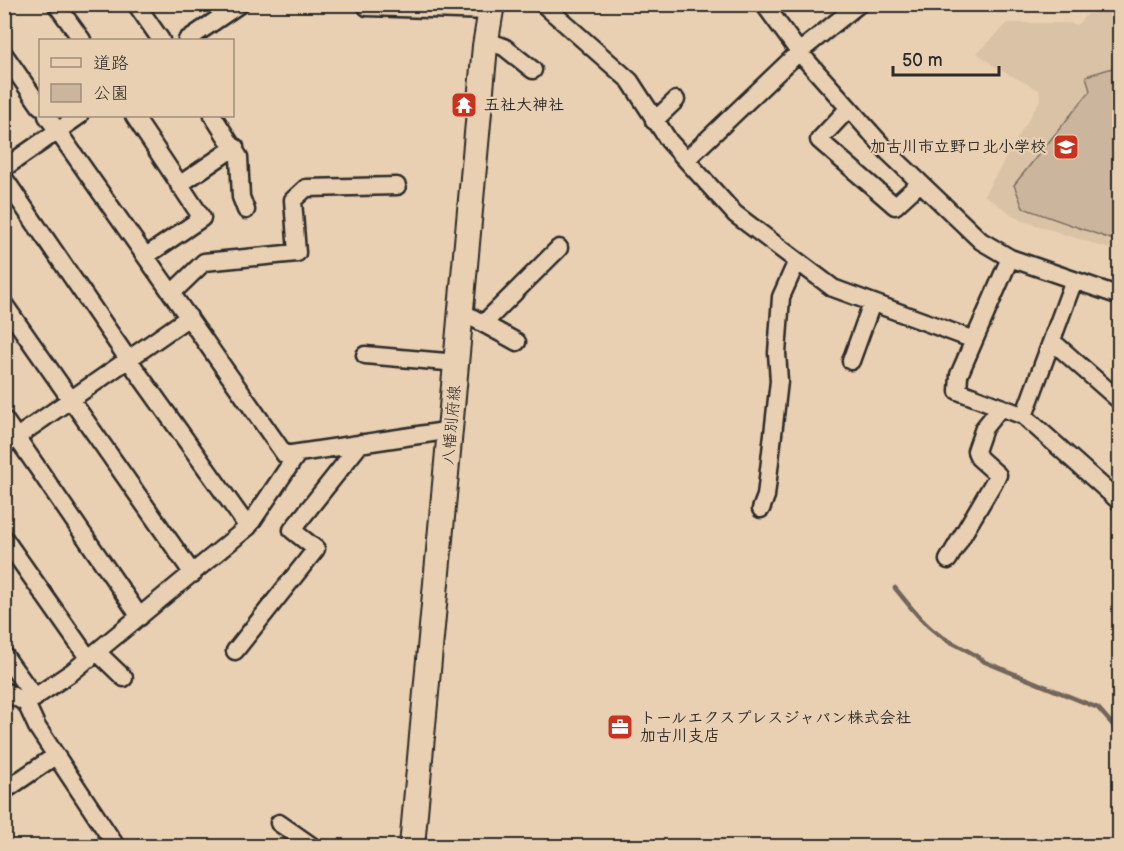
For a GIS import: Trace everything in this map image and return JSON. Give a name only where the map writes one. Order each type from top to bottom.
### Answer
[{"type":"main road","name":"八幡別府線","points":[[412,846],[452,430],[485,40],[491,8]]},
{"type":"street","points":[[56,4],[81,39]]},
{"type":"street","points":[[136,4],[160,39]]},
{"type":"street","points":[[188,39],[240,4]]},
{"type":"street","points":[[543,4],[630,81],[669,141],[735,214],[833,288],[974,340]]},
{"type":"street","points":[[764,4],[799,52],[888,152],[981,241],[1010,258],[1119,296]]},
{"type":"street","points":[[687,159],[799,52],[859,4]]},
{"type":"street","points":[[367,7],[491,8]]},
{"type":"street","points":[[485,40],[504,47],[532,70]]},
{"type":"street","points":[[4,54],[39,105]]},
{"type":"street","points":[[654,121],[676,100]]},
{"type":"street","points":[[849,108],[819,140],[896,206],[920,183]]},
{"type":"street","points":[[48,117],[285,455],[452,430]]},
{"type":"street","points":[[4,168],[78,117]]},
{"type":"street","points":[[135,117],[202,218],[146,256]]},
{"type":"street","points":[[214,117],[235,147],[239,157],[241,197],[246,210]]},
{"type":"street","points":[[179,185],[235,147]]},
{"type":"street","points":[[4,178],[128,359],[248,527]]},
{"type":"street","points":[[172,293],[204,262],[297,253],[293,200],[306,188],[359,179],[397,186]]},
{"type":"street","points":[[488,326],[490,317],[559,248]]},
{"type":"street","points":[[1010,258],[959,375],[958,391],[1024,416],[1119,499]]},
{"type":"street","points":[[761,509],[766,496],[780,381],[777,353],[781,297],[797,261]]},
{"type":"street","points":[[1024,416],[1074,280]]},
{"type":"street","points":[[851,361],[872,303]]},
{"type":"street","points":[[4,304],[193,574]]},
{"type":"street","points":[[462,312],[517,342]]},
{"type":"street","points":[[11,441],[189,317]]},
{"type":"street","points":[[1052,341],[1119,401]]},
{"type":"street","points":[[365,355],[458,363]]},
{"type":"street","points":[[948,560],[998,475],[979,458],[976,451],[984,428],[1001,407]]},
{"type":"street","points":[[4,419],[11,441],[140,617]]},
{"type":"street","points":[[235,651],[316,549],[286,536],[361,443]]},
{"type":"street","points":[[31,700],[93,655],[248,527],[298,453]]},
{"type":"street","points":[[4,538],[93,655],[124,678]]},
{"type":"street","points":[[4,655],[31,700],[33,720],[116,846]]},
{"type":"street","points":[[4,691],[31,700]]},
{"type":"street","points":[[4,791],[55,756]]},
{"type":"street","points":[[279,823],[312,846]]},
{"type":"shaded area","name":"加古川市立野口北小学校","points":[[1119,10],[1119,252],[1020,220],[984,195],[1040,100],[1039,90],[997,68],[977,53],[1007,23],[1077,25],[1086,15]]},
{"type":"green space","points":[[1120,66],[1119,242],[1023,208],[1014,185],[1090,91],[1086,76]]},
{"type":"waterway","points":[[895,588],[924,622],[944,638],[985,662],[1098,708],[1120,733]]},
{"type":"place","name":"五社大神社","points":[[464,105]]},
{"type":"place","name":"加古川市立野口北小学校","points":[[1066,147]]},
{"type":"place","name":"トールエクスプレスジャパン株式会社 加古川支店","points":[[620,727]]}]
